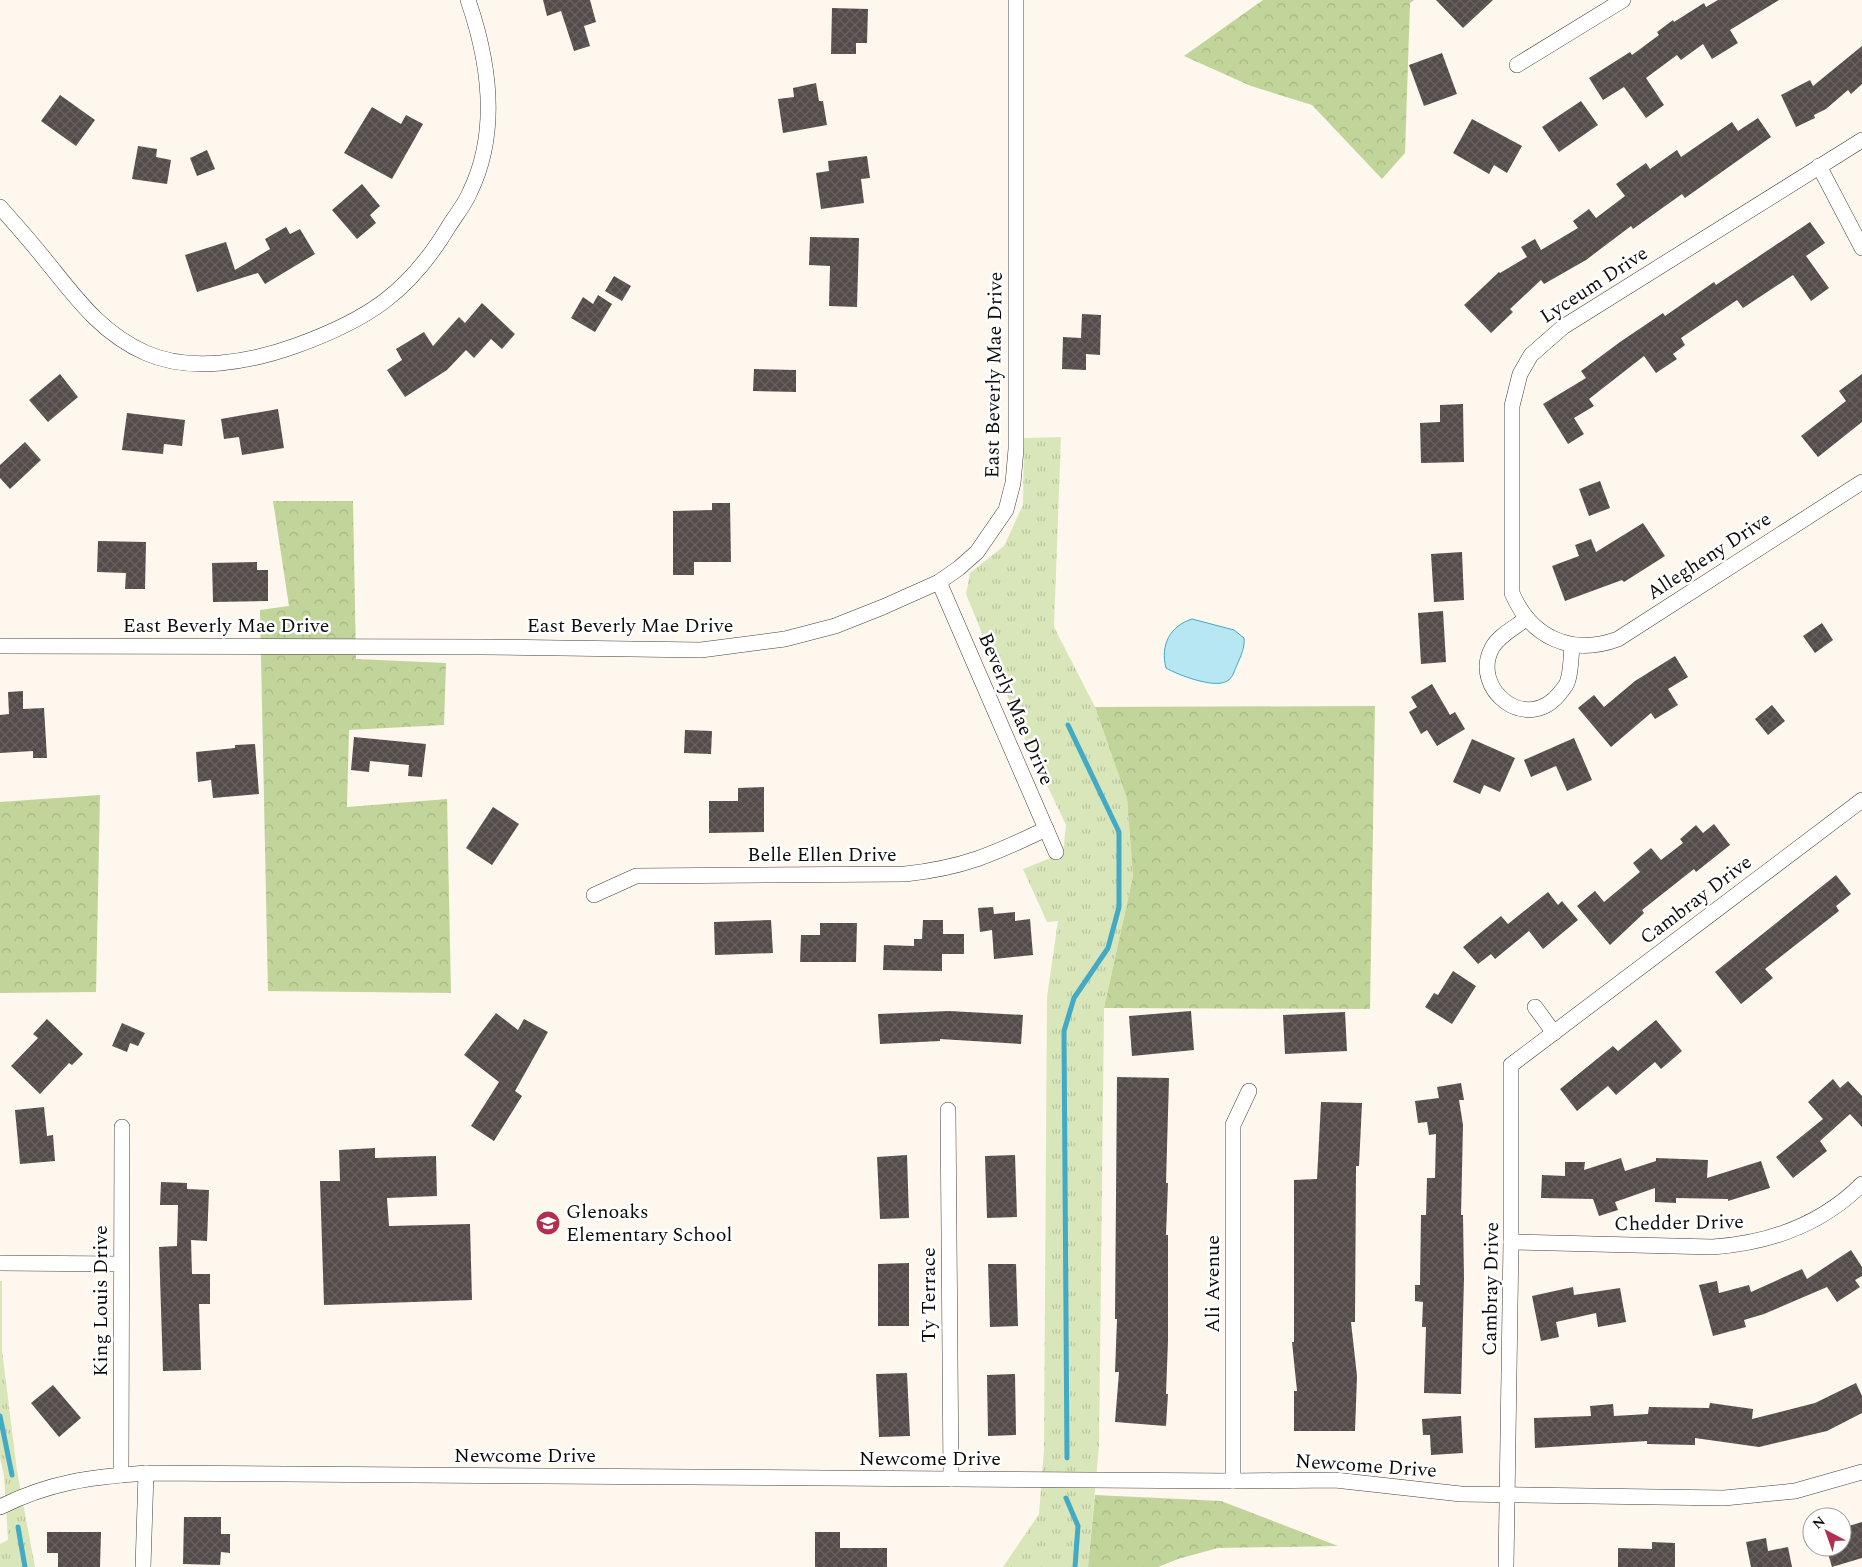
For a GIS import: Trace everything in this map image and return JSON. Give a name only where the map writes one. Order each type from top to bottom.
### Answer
[{"type":"street","points":[[0,207],[92,318],[118,339],[147,354],[179,362],[228,362],[277,352],[345,326],[377,307],[400,290],[420,269],[436,248],[470,192],[480,166],[486,135],[488,98],[484,57],[468,0]]},
{"type":"street","name":"East Beverly Mae Drive","points":[[0,646],[483,647],[701,650],[785,639],[834,626],[939,582],[977,552],[992,533],[1006,510],[1013,482],[1016,449],[1016,0]]},
{"type":"street","points":[[1517,66],[1623,0]]},
{"type":"street","name":"Lyceum Drive","points":[[1557,640],[1527,618],[1517,606],[1512,593],[1510,574],[1512,406],[1520,374],[1531,355],[1563,327],[1862,140]]},
{"type":"street","points":[[1820,166],[1862,248]]},
{"type":"street","name":"Allegheny Drive","points":[[1557,640],[1572,646],[1603,644],[1618,638],[1862,482]]},
{"type":"street","name":"Beverly Mae Drive","points":[[939,582],[1056,852]]},
{"type":"street","points":[[1527,618],[1501,637],[1492,648],[1488,662],[1489,677],[1495,692],[1509,705],[1519,710],[1531,710],[1555,699],[1568,682],[1572,646]]},
{"type":"street","name":"Cambray Drive","points":[[1506,1567],[1511,1242],[1511,1065],[1862,800]]},
{"type":"street","name":"Belle Ellen Drive","points":[[594,896],[636,876],[905,874],[934,872],[990,856],[1046,829]]},
{"type":"street","points":[[1535,1007],[1554,1033]]},
{"type":"street","name":"Ali Avenue","points":[[1232,1481],[1233,1125],[1249,1091]]},
{"type":"street","name":"Ty Terrace","points":[[948,1110],[951,1479]]},
{"type":"street","name":"King Louis Drive","points":[[121,1475],[122,1127]]},
{"type":"street","name":"Chedder Drive","points":[[1511,1242],[1713,1247],[1740,1245],[1766,1239],[1816,1219],[1839,1205],[1862,1184]]},
{"type":"street","points":[[0,1262],[121,1264]]},
{"type":"street","name":"Newcome Drive","points":[[0,1507],[56,1485],[83,1478],[146,1473],[1232,1481],[1335,1480],[1461,1494],[1724,1498],[1795,1491],[1862,1472]]},
{"type":"street","points":[[143,1567],[146,1473]]},
{"type":"green space","points":[[1263,0],[1414,0],[1410,3],[1405,153],[1382,179],[1312,105],[1251,86],[1184,56]]},
{"type":"green space","points":[[1061,437],[1054,627],[1095,707],[1127,799],[1133,876],[1104,1008],[1099,1446],[1088,1567],[1003,1567],[1039,1514],[1044,1450],[1047,997],[1058,921],[1047,922],[1023,869],[1063,853],[1066,825],[1024,737],[966,594],[970,573],[1004,546],[1023,505],[1024,438]]},
{"type":"green space","points":[[273,501],[353,501],[356,659],[446,663],[444,725],[349,730],[347,807],[447,799],[451,993],[268,991],[260,610],[289,606]]},
{"type":"green space","points":[[1375,706],[1370,1009],[1104,1008],[1133,876],[1127,799],[1095,707]]},
{"type":"green space","points":[[100,795],[96,992],[0,993],[0,802]]},
{"type":"green space","points":[[0,1281],[2,1281],[2,1350],[17,1471],[35,1567],[0,1567],[0,1544],[8,1540],[4,1476],[0,1458]]},
{"type":"green space","points":[[1095,1495],[1221,1501],[1338,1546],[1218,1548],[1178,1559],[1158,1567],[1088,1567]]},
{"type":"water","points":[[1192,619],[1234,630],[1244,638],[1241,655],[1229,680],[1221,683],[1206,682],[1187,677],[1166,668],[1164,652],[1168,638],[1178,626]]},
{"type":"building","points":[[543,0],[590,0],[596,22],[584,26],[590,46],[574,51],[561,11],[547,16]]},
{"type":"building","points":[[1436,0],[1493,0],[1463,28]]},
{"type":"building","points":[[1718,0],[1779,0],[1730,30],[1738,43],[1712,59],[1703,44],[1681,60],[1677,55],[1646,78],[1664,105],[1646,118],[1624,87],[1603,100],[1589,78],[1630,52],[1632,55],[1659,35],[1657,32],[1673,20],[1674,22],[1704,3],[1706,7]]},
{"type":"building","points":[[832,8],[868,9],[867,43],[856,43],[856,54],[831,54]]},
{"type":"building","points":[[1862,46],[1862,84],[1851,94],[1848,90],[1826,109],[1814,115],[1815,118],[1796,127],[1781,95],[1810,80],[1813,86]]},
{"type":"building","points":[[1442,53],[1457,94],[1424,106],[1409,65]]},
{"type":"building","points":[[816,83],[819,101],[823,101],[827,125],[783,133],[778,99],[794,97],[793,88]]},
{"type":"building","points":[[60,95],[95,120],[76,146],[41,121]]},
{"type":"building","points":[[1581,101],[1598,125],[1559,152],[1542,127]]},
{"type":"building","points":[[372,107],[401,124],[406,115],[423,124],[392,179],[344,153]]},
{"type":"building","points":[[1758,118],[1771,137],[1685,198],[1682,194],[1633,229],[1631,226],[1586,260],[1544,284],[1541,280],[1510,309],[1513,312],[1491,333],[1464,305],[1499,272],[1527,257],[1521,247],[1535,239],[1541,250],[1578,228],[1573,221],[1589,209],[1596,218],[1625,196],[1616,184],[1646,163],[1650,169],[1677,150],[1681,157],[1732,122],[1738,131]]},
{"type":"building","points":[[1472,119],[1522,146],[1507,173],[1494,165],[1489,174],[1453,153]]},
{"type":"building","points":[[138,146],[157,149],[156,157],[171,160],[167,184],[132,179]]},
{"type":"building","points":[[207,150],[215,169],[197,176],[190,158]]},
{"type":"building","points":[[867,156],[870,178],[861,179],[864,203],[821,209],[816,173],[829,171],[828,161]]},
{"type":"building","points":[[362,184],[380,206],[370,215],[376,223],[357,239],[332,210]]},
{"type":"building","points":[[1810,222],[1825,243],[1806,256],[1829,288],[1811,301],[1793,275],[1743,308],[1737,300],[1681,338],[1685,345],[1673,354],[1677,359],[1656,373],[1644,356],[1589,399],[1594,406],[1574,418],[1584,434],[1568,444],[1543,404],[1586,378],[1581,371],[1620,342],[1663,313],[1665,316],[1714,282],[1716,285]]},
{"type":"building","points":[[286,227],[290,234],[300,229],[315,254],[265,284],[258,273],[197,292],[185,255],[226,242],[235,270],[270,249],[265,239]]},
{"type":"building","points":[[810,237],[859,238],[857,307],[829,306],[830,266],[809,265]]},
{"type":"building","points":[[614,276],[631,286],[622,301],[605,291]]},
{"type":"building","points":[[598,295],[612,304],[595,332],[571,318],[583,297],[593,304]]},
{"type":"building","points":[[482,303],[515,334],[502,349],[491,339],[474,358],[466,350],[447,370],[405,397],[387,370],[402,360],[396,349],[424,332],[433,346],[459,317],[465,323]]},
{"type":"building","points":[[1082,314],[1101,315],[1100,355],[1086,354],[1086,370],[1062,369],[1063,337],[1081,338]]},
{"type":"building","points":[[754,369],[796,370],[796,392],[753,391]]},
{"type":"building","points":[[60,374],[78,397],[48,422],[29,400]]},
{"type":"building","points":[[1862,374],[1862,422],[1818,457],[1801,436],[1846,401],[1839,391]]},
{"type":"building","points":[[1463,404],[1464,462],[1421,463],[1420,423],[1440,422],[1440,405]]},
{"type":"building","points":[[278,409],[284,448],[242,455],[239,437],[224,439],[221,419]]},
{"type":"building","points":[[127,413],[185,420],[182,446],[164,444],[163,454],[122,450]]},
{"type":"building","points":[[25,442],[41,460],[10,489],[0,478],[0,465]]},
{"type":"building","points":[[1600,481],[1610,508],[1589,516],[1579,489]]},
{"type":"building","points":[[712,503],[730,503],[731,562],[694,562],[694,575],[673,575],[673,511],[712,510]]},
{"type":"building","points":[[1643,523],[1665,556],[1624,582],[1622,580],[1565,601],[1552,566],[1579,556],[1575,545],[1591,539],[1596,552]]},
{"type":"building","points":[[98,541],[146,542],[145,589],[125,589],[126,573],[97,572]]},
{"type":"building","points":[[1462,552],[1464,600],[1434,602],[1431,554]]},
{"type":"building","points":[[257,562],[257,570],[268,570],[268,601],[213,602],[212,563]]},
{"type":"building","points":[[1443,611],[1446,662],[1421,664],[1418,613]]},
{"type":"building","points":[[1822,623],[1833,640],[1815,653],[1803,636]]},
{"type":"building","points":[[1675,656],[1688,677],[1668,689],[1678,705],[1655,719],[1651,713],[1611,747],[1578,708],[1594,695],[1604,707],[1635,681]]},
{"type":"building","points":[[1432,684],[1450,715],[1455,712],[1465,729],[1437,746],[1427,730],[1421,734],[1409,712],[1417,707],[1411,697]]},
{"type":"building","points":[[23,691],[23,709],[44,708],[47,758],[33,758],[33,751],[0,753],[0,715],[9,714],[8,692]]},
{"type":"building","points":[[1772,705],[1785,721],[1768,735],[1755,719]]},
{"type":"building","points":[[685,730],[712,731],[711,754],[684,753]]},
{"type":"building","points":[[354,737],[426,744],[422,777],[408,776],[409,765],[370,761],[369,772],[351,770]]},
{"type":"building","points":[[1574,738],[1592,780],[1567,791],[1556,766],[1531,777],[1524,760]]},
{"type":"building","points":[[1472,739],[1515,758],[1500,792],[1484,785],[1480,794],[1453,782]]},
{"type":"building","points":[[255,744],[259,794],[213,798],[211,780],[198,782],[196,752],[235,748],[235,745]]},
{"type":"building","points":[[764,787],[764,832],[709,833],[709,801],[738,801],[738,788]]},
{"type":"building","points":[[493,807],[519,824],[492,865],[466,848]]},
{"type":"building","points":[[1714,824],[1730,845],[1696,872],[1694,869],[1642,910],[1644,913],[1610,945],[1577,906],[1595,891],[1604,902],[1640,872],[1633,863],[1651,848],[1661,860],[1683,843],[1680,839],[1696,825],[1703,833]]},
{"type":"building","points":[[1836,875],[1851,894],[1836,906],[1839,911],[1765,969],[1773,978],[1741,1004],[1715,972]]},
{"type":"building","points":[[1548,892],[1558,905],[1562,901],[1578,920],[1543,949],[1529,931],[1495,959],[1491,954],[1478,964],[1463,947],[1501,916],[1508,924]]},
{"type":"building","points":[[993,907],[994,914],[1015,912],[1015,921],[1030,919],[1033,955],[994,959],[992,930],[980,932],[978,908]]},
{"type":"building","points":[[771,920],[773,953],[715,955],[714,922]]},
{"type":"building","points":[[923,920],[943,920],[943,934],[964,934],[964,954],[942,954],[942,971],[883,970],[884,945],[914,946],[914,939],[922,939]]},
{"type":"building","points":[[820,923],[857,923],[856,962],[800,962],[801,935],[820,935]]},
{"type":"building","points":[[1453,971],[1476,986],[1452,1024],[1425,1007],[1434,993],[1438,995]]},
{"type":"building","points":[[949,1011],[1023,1015],[1021,1044],[940,1039],[940,1041],[880,1044],[878,1014]]},
{"type":"building","points":[[1191,1011],[1194,1050],[1132,1056],[1129,1016]]},
{"type":"building","points":[[1345,1012],[1347,1051],[1285,1054],[1283,1015]]},
{"type":"building","points":[[496,1013],[518,1030],[524,1019],[548,1032],[515,1091],[522,1096],[494,1141],[471,1126],[499,1082],[464,1055]]},
{"type":"building","points":[[47,1019],[83,1054],[72,1065],[69,1063],[40,1094],[11,1066],[38,1038],[33,1034]]},
{"type":"building","points":[[1656,1020],[1682,1051],[1661,1069],[1655,1062],[1616,1095],[1608,1086],[1577,1111],[1560,1089],[1613,1046],[1618,1051]]},
{"type":"building","points":[[122,1023],[145,1033],[138,1046],[130,1043],[127,1052],[112,1046]]},
{"type":"building","points":[[1117,1077],[1169,1078],[1166,1183],[1168,1183],[1166,1235],[1168,1235],[1168,1341],[1166,1394],[1168,1394],[1166,1426],[1115,1422],[1119,1372],[1115,1372],[1117,1319],[1115,1319]]},
{"type":"building","points":[[1833,1079],[1840,1088],[1848,1081],[1862,1096],[1862,1127],[1850,1114],[1820,1141],[1827,1151],[1793,1178],[1776,1157],[1823,1119],[1808,1102]]},
{"type":"building","points":[[1461,1083],[1464,1100],[1459,1100],[1463,1125],[1461,1215],[1463,1215],[1464,1278],[1461,1394],[1424,1393],[1426,1327],[1422,1327],[1423,1302],[1415,1301],[1415,1285],[1420,1285],[1421,1215],[1426,1215],[1427,1178],[1435,1178],[1436,1134],[1429,1135],[1427,1122],[1418,1123],[1415,1101],[1439,1098],[1437,1087]]},
{"type":"building","points":[[1321,1102],[1362,1103],[1359,1166],[1356,1166],[1355,1322],[1351,1322],[1357,1376],[1355,1431],[1294,1431],[1294,1391],[1297,1391],[1292,1342],[1294,1342],[1294,1180],[1317,1179]]},
{"type":"building","points":[[44,1107],[47,1136],[53,1135],[55,1161],[20,1164],[15,1110]]},
{"type":"building","points":[[375,1148],[375,1158],[436,1156],[437,1196],[387,1198],[389,1226],[470,1224],[472,1300],[324,1305],[320,1181],[340,1181],[339,1150]]},
{"type":"building","points":[[907,1155],[909,1218],[880,1219],[877,1157]]},
{"type":"building","points":[[1015,1155],[1017,1217],[987,1218],[985,1156]]},
{"type":"building","points":[[1621,1158],[1625,1171],[1656,1161],[1656,1158],[1708,1160],[1707,1178],[1761,1161],[1770,1188],[1728,1201],[1728,1199],[1676,1198],[1676,1203],[1655,1202],[1655,1188],[1615,1202],[1618,1210],[1599,1216],[1593,1199],[1541,1198],[1542,1175],[1565,1176],[1565,1162],[1585,1162],[1584,1170]]},
{"type":"building","points":[[161,1182],[187,1183],[187,1189],[209,1190],[207,1241],[191,1240],[192,1274],[210,1274],[210,1304],[199,1304],[201,1370],[163,1371],[159,1247],[177,1246],[178,1205],[160,1205]]},
{"type":"building","points":[[1851,1250],[1862,1267],[1862,1276],[1855,1280],[1860,1287],[1837,1302],[1827,1287],[1764,1314],[1744,1320],[1746,1327],[1713,1336],[1699,1285],[1717,1281],[1719,1293],[1749,1285],[1751,1292],[1802,1269],[1807,1279]]},
{"type":"building","points":[[909,1263],[909,1326],[878,1326],[878,1264]]},
{"type":"building","points":[[988,1264],[1016,1264],[1018,1326],[990,1327]]},
{"type":"building","points":[[1573,1287],[1574,1295],[1620,1288],[1626,1322],[1598,1327],[1596,1313],[1556,1322],[1559,1337],[1541,1341],[1532,1296]]},
{"type":"building","points":[[907,1373],[910,1436],[879,1437],[876,1374]]},
{"type":"building","points":[[1015,1374],[1016,1435],[988,1436],[987,1375]]},
{"type":"building","points":[[1856,1383],[1862,1396],[1862,1413],[1827,1431],[1759,1447],[1695,1438],[1695,1445],[1647,1444],[1647,1441],[1535,1448],[1534,1418],[1591,1416],[1590,1406],[1613,1404],[1614,1416],[1648,1414],[1649,1407],[1709,1408],[1710,1403],[1753,1409],[1752,1419],[1815,1403]]},
{"type":"building","points":[[53,1385],[81,1418],[59,1437],[31,1403]]},
{"type":"building","points":[[1461,1416],[1463,1453],[1431,1455],[1430,1435],[1423,1435],[1422,1419]]},
{"type":"building","points":[[184,1517],[221,1517],[221,1534],[230,1534],[230,1553],[221,1552],[220,1565],[183,1564]]},
{"type":"building","points":[[1862,1522],[1862,1558],[1832,1567],[1829,1557],[1852,1557],[1852,1525]]},
{"type":"building","points":[[47,1532],[101,1532],[100,1567],[58,1567],[58,1553],[47,1553]]},
{"type":"building","points":[[815,1532],[840,1532],[840,1548],[887,1548],[887,1567],[815,1567]]},
{"type":"building","points":[[1766,1538],[1768,1551],[1788,1547],[1792,1567],[1751,1567],[1746,1542]]},
{"type":"building","points":[[1652,1542],[1675,1543],[1675,1567],[1618,1567],[1618,1548],[1652,1549]]},
{"type":"waterway","points":[[1067,1458],[1064,1031],[1074,998],[1108,948],[1119,907],[1119,832],[1068,725]]},
{"type":"waterway","points":[[0,1416],[12,1475]]},
{"type":"waterway","points":[[1066,1498],[1078,1526],[1075,1567]]},
{"type":"waterway","points":[[18,1527],[25,1567]]},
{"type":"place","name":"Glenoaks Elementary School","points":[[548,1223]]}]
